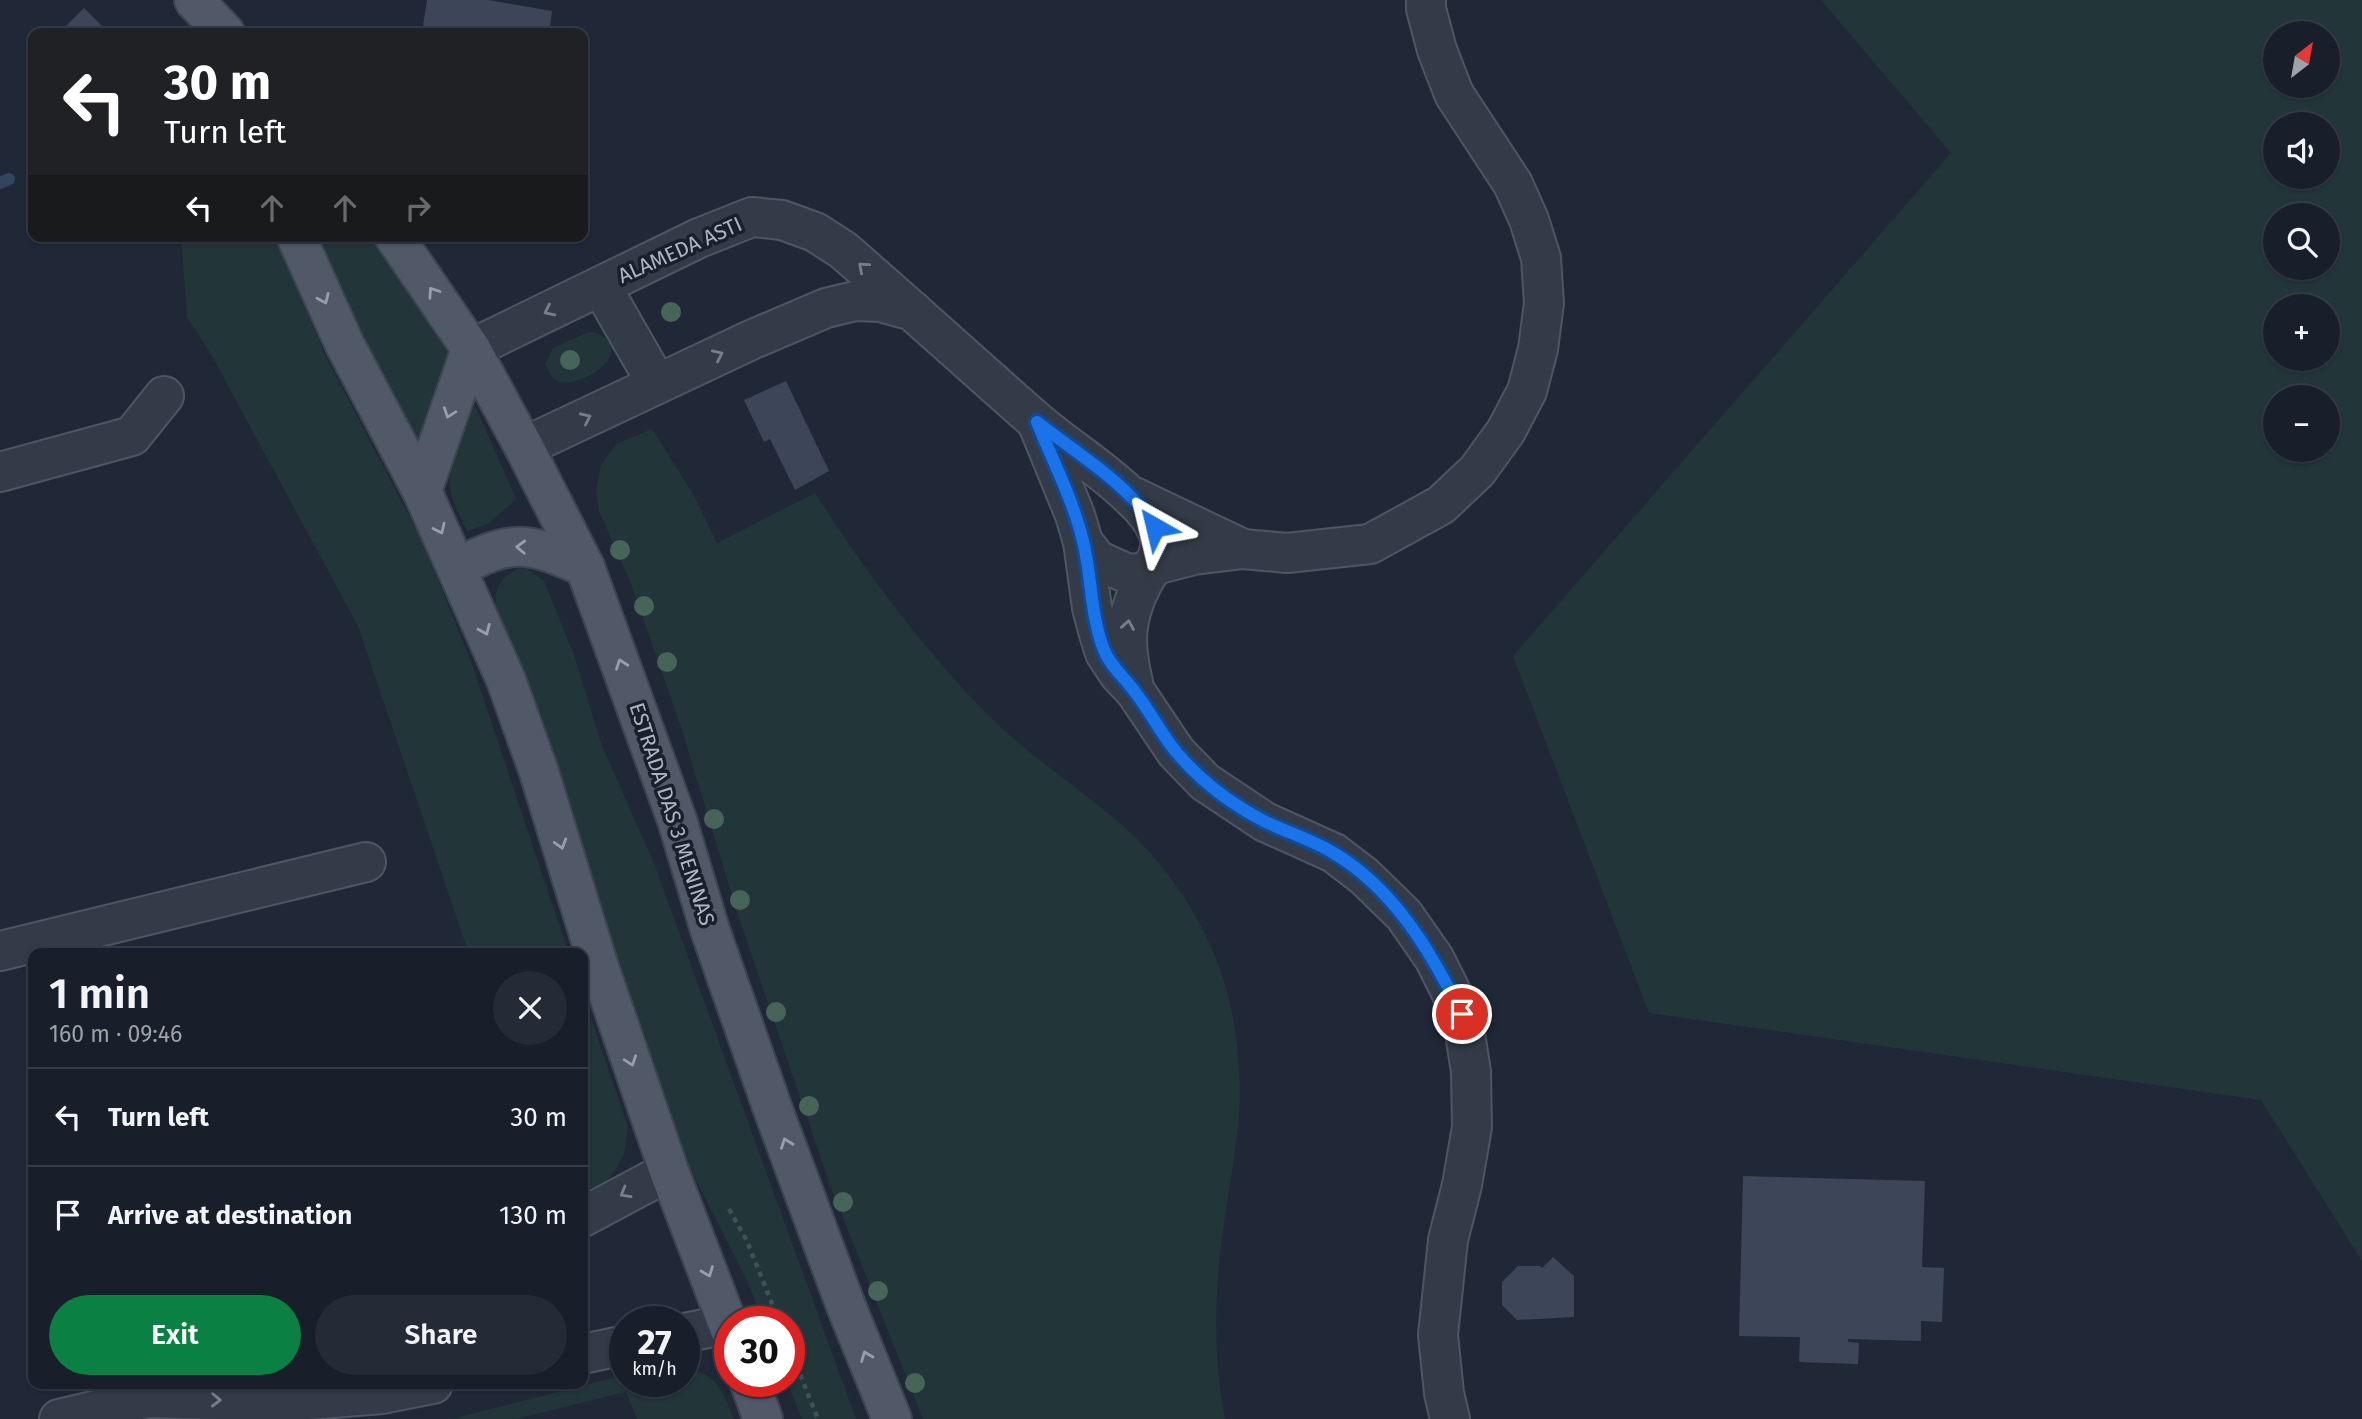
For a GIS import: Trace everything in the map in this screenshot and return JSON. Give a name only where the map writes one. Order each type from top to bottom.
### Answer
[{"type":"main road","points":[[180,0],[194,28]]},
{"type":"main road","points":[[194,0],[220,28]]},
{"type":"main road","points":[[299,242],[345,345],[422,491],[506,680],[539,772],[599,967],[669,1171],[721,1306]]},
{"type":"main road","name":"ESTRADA DAS 3 MENINAS","points":[[398,242],[471,349],[585,567],[677,820],[710,930],[775,1115],[846,1307],[892,1419]]},
{"type":"main road","points":[[422,491],[471,349]]},
{"type":"main road","points":[[458,568],[491,551],[511,547],[537,548],[585,567]]},
{"type":"main road","points":[[755,1397],[763,1419]]},
{"type":"street","points":[[1083,542],[1097,560],[1126,573],[1140,574],[1155,565],[1194,555],[1243,549],[1287,553],[1370,544],[1441,505],[1478,471],[1506,431],[1527,391],[1538,349],[1544,303],[1541,258],[1529,220],[1513,184],[1454,94],[1437,50],[1426,0]]},
{"type":"street","name":"ALAMEDA ASTI","points":[[471,349],[699,238],[752,217],[782,220],[815,232],[843,250],[1037,422],[1130,495]]},
{"type":"street","points":[[601,286],[657,384]]},
{"type":"street","name":"ALAMEDA ASTI","points":[[524,447],[826,308],[855,301],[880,302],[915,312]]},
{"type":"street","points":[[0,472],[132,436],[164,396]]},
{"type":"street","points":[[1037,422],[1083,542],[1092,608],[1105,653],[1119,674],[1135,691],[1176,752],[1205,782],[1265,822],[1334,853],[1380,891],[1404,915],[1434,958],[1462,1014],[1471,1072],[1472,1128],[1462,1185],[1448,1240],[1438,1335],[1444,1393],[1450,1419]]},
{"type":"street","points":[[1130,495],[1243,549]]},
{"type":"street","points":[[1130,495],[1145,511],[1160,539],[1155,565],[1131,607],[1126,634],[1126,655],[1135,691]]},
{"type":"street","points":[[0,951],[366,862]]},
{"type":"street","points":[[588,1214],[669,1171]]},
{"type":"street","points":[[588,1353],[609,1348]]},
{"type":"street","points":[[59,1419],[160,1391],[285,1402],[382,1394],[408,1389]]},
{"type":"path","points":[[805,1387],[818,1419]]},
{"type":"green space","points":[[1821,0],[2362,0],[2362,1261],[2261,1100],[1649,1013],[1513,656],[1951,153]]},
{"type":"green space","points":[[181,242],[278,242],[323,351],[420,537],[447,602],[473,667],[567,948],[467,948],[358,626],[212,356],[187,317]]},
{"type":"green space","points":[[320,242],[378,242],[459,372],[422,451],[341,298]]},
{"type":"green space","points":[[589,332],[602,335],[608,341],[611,350],[609,358],[593,374],[582,379],[561,382],[554,379],[545,364],[553,348]]},
{"type":"green space","points":[[473,401],[516,499],[488,524],[467,531],[453,500],[449,472],[454,447]]},
{"type":"green space","points":[[652,429],[693,494],[717,543],[815,493],[893,605],[959,684],[1014,739],[1137,839],[1175,884],[1191,909],[1206,935],[1227,990],[1239,1072],[1238,1126],[1217,1289],[1217,1354],[1225,1419],[923,1419],[830,1185],[737,912],[682,730],[630,581],[599,511],[596,490],[601,465],[616,444]]},
{"type":"green space","points":[[519,568],[528,569],[544,581],[574,655],[601,743],[655,866],[856,1419],[802,1419],[793,1397],[805,1397],[805,1306],[757,1306],[674,1136],[558,769],[529,686],[496,607],[498,588],[508,575]]},
{"type":"green space","points":[[588,1010],[628,1127],[624,1154],[607,1181],[588,1190]]},
{"type":"green space","points":[[700,1373],[714,1382],[714,1397],[724,1397],[734,1419],[637,1419],[628,1397],[700,1397]]},
{"type":"green space","points":[[609,1379],[609,1396],[515,1419],[450,1419],[569,1389],[588,1389],[588,1384]]},
{"type":"building","points":[[427,0],[488,0],[552,11],[550,28],[423,28]]},
{"type":"building","points":[[84,8],[104,28],[64,28]]},
{"type":"building","points":[[786,381],[829,471],[795,490],[770,439],[764,442],[744,400]]},
{"type":"building","points":[[1743,1176],[1925,1181],[1922,1267],[1944,1268],[1942,1322],[1921,1321],[1921,1341],[1848,1339],[1848,1342],[1859,1343],[1858,1364],[1799,1362],[1800,1337],[1739,1336]]},
{"type":"building","points":[[1553,1257],[1574,1276],[1574,1317],[1517,1320],[1502,1305],[1502,1282],[1518,1266],[1542,1268]]},
{"type":"waterway","points":[[0,183],[9,179]]},
{"type":"route","points":[[1155,527],[1130,495],[1037,422],[1075,515],[1083,542],[1092,608],[1099,634],[1105,653],[1119,674],[1135,691],[1176,752],[1205,782],[1265,822],[1334,853],[1364,876],[1404,915],[1434,958],[1462,1014]]}]
